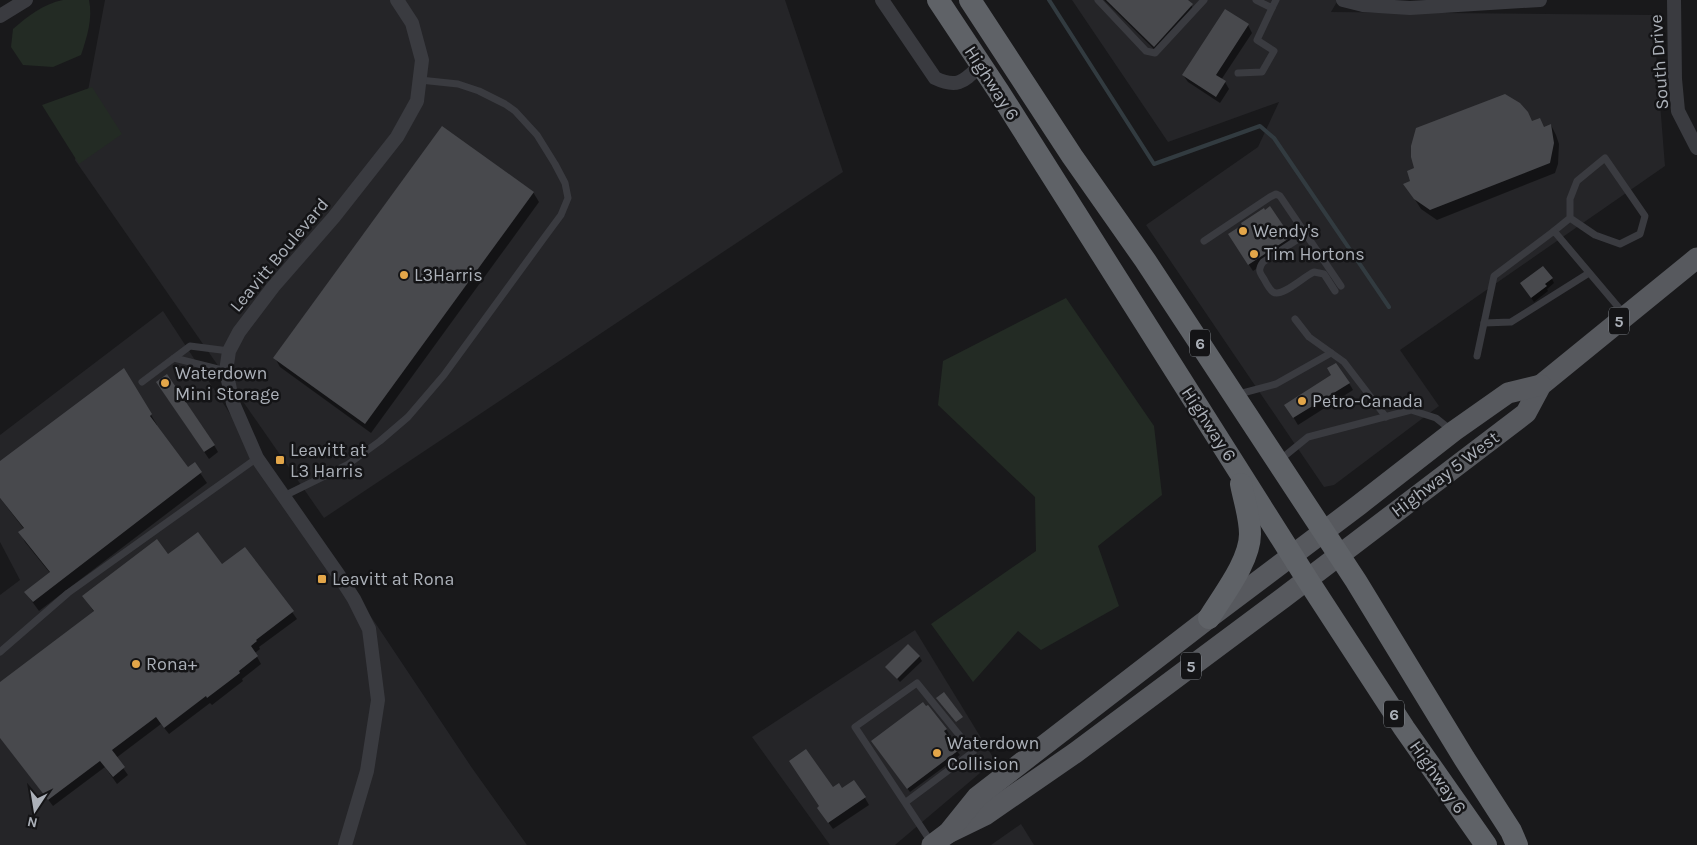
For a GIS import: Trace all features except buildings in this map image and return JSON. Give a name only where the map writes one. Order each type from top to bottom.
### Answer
[{"type":"highway","name":"Highway 6","points":[[938,0],[999,92],[1307,579],[1404,728],[1486,845]]},
{"type":"highway","name":"Highway 6","points":[[970,0],[1072,156],[1145,260],[1339,555],[1511,831],[1517,845]]},
{"type":"highway","points":[[1209,618],[1239,568],[1248,546],[1250,525],[1239,470]]},
{"type":"main road","name":"Highway 5 West","points":[[1339,555],[1526,412],[1541,385],[1697,258]]},
{"type":"main road","name":"Highway 5 West","points":[[1323,532],[1454,431],[1508,393],[1541,385]]},
{"type":"main road","name":"5","points":[[938,841],[977,798],[1323,532]]},
{"type":"main road","name":"5","points":[[938,841],[985,815],[1075,753],[1339,555]]},
{"type":"street","points":[[0,16],[26,0]]},
{"type":"street","name":"Leavitt Boulevard","points":[[345,845],[367,771],[378,700],[369,629],[338,574],[257,458],[233,403],[226,371],[229,351],[239,332],[273,286],[334,217],[397,137],[417,101],[422,60],[412,23],[397,0]]},
{"type":"street","points":[[882,0],[935,78],[954,84],[966,80],[981,65]]},
{"type":"street","points":[[1343,0],[1363,6],[1376,3],[1540,0]]},
{"type":"street","name":"South Drive","points":[[1674,0],[1675,79],[1678,111],[1697,148]]},
{"type":"street","points":[[999,92],[1021,79]]},
{"type":"lane","points":[[1098,0],[1146,51],[1154,53],[1204,0]]},
{"type":"lane","points":[[1256,0],[1272,8]]},
{"type":"lane","points":[[1238,73],[1262,72],[1274,50],[1257,40],[1276,0]]},
{"type":"lane","points":[[284,496],[347,465],[380,442],[408,417],[444,375],[561,215],[568,198],[565,183],[555,164],[537,135],[515,111],[479,91],[458,84],[420,80]]},
{"type":"lane","points":[[1605,158],[1645,216],[1640,234],[1620,244],[1595,234],[1570,218],[1570,200],[1577,181],[1605,158]]},
{"type":"lane","points":[[1204,242],[1276,194],[1285,201],[1309,232],[1338,288],[1324,274],[1314,272],[1283,292],[1277,293],[1271,291],[1259,273],[1259,268],[1263,262],[1309,232]]},
{"type":"lane","points":[[1477,356],[1494,276],[1570,218]]},
{"type":"lane","points":[[1554,231],[1625,316]]},
{"type":"lane","points":[[1484,323],[1511,322],[1589,273]]},
{"type":"lane","points":[[1295,319],[1309,337],[1344,362],[1386,417]]},
{"type":"lane","points":[[142,382],[190,346],[229,351]]},
{"type":"lane","points":[[1234,396],[1276,384],[1331,353]]},
{"type":"lane","points":[[174,358],[226,371]]},
{"type":"lane","points":[[1278,461],[1308,438],[1411,410],[1436,418],[1454,431]]},
{"type":"lane","points":[[0,652],[68,593],[257,458]]},
{"type":"lane","points":[[906,802],[973,752],[917,682],[855,728],[906,802],[938,841]]},
{"type":"shaded area","points":[[63,0],[89,0],[90,21],[81,55],[53,67],[23,65],[11,47],[13,29],[42,8]]},
{"type":"shaded area","points":[[105,0],[785,0],[843,172],[324,518],[75,160]]},
{"type":"shaded area","points":[[1072,0],[1338,0],[1331,12],[1653,15],[1665,166],[1400,350],[1439,406],[1334,485],[1324,487],[1146,225],[1258,147],[1279,102],[1168,142]]},
{"type":"shaded area","points":[[92,87],[122,134],[79,164],[42,105]]},
{"type":"shaded area","points":[[1066,298],[1154,426],[1162,495],[1098,546],[1119,606],[1041,650],[1018,631],[973,682],[931,624],[1036,551],[1035,497],[938,405],[943,361]]},
{"type":"shaded area","points":[[163,311],[236,423],[376,624],[472,768],[527,845],[0,845],[0,595],[20,580],[0,542],[0,435]]},
{"type":"shaded area","points":[[915,630],[994,759],[895,845],[830,845],[752,737]]},
{"type":"shaded area","points":[[1021,824],[1034,845],[991,845]]},
{"type":"waterway","points":[[1049,0],[1154,164],[1260,126],[1274,138],[1389,307]]},
{"type":"place","name":"Wendy's","points":[[1243,231]]},
{"type":"place","name":"Tim Hortons","points":[[1254,254]]},
{"type":"place","name":"L3Harris","points":[[404,275]]},
{"type":"place","name":"Waterdown Mini Storage","points":[[165,383]]},
{"type":"place","name":"Petro-Canada","points":[[1302,401]]},
{"type":"place","name":"Leavitt at L3 Harris","points":[[280,460]]},
{"type":"place","name":"Leavitt at Rona","points":[[322,579]]},
{"type":"place","name":"Rona+","points":[[136,664]]},
{"type":"place","name":"Waterdown Collision","points":[[937,753]]}]
